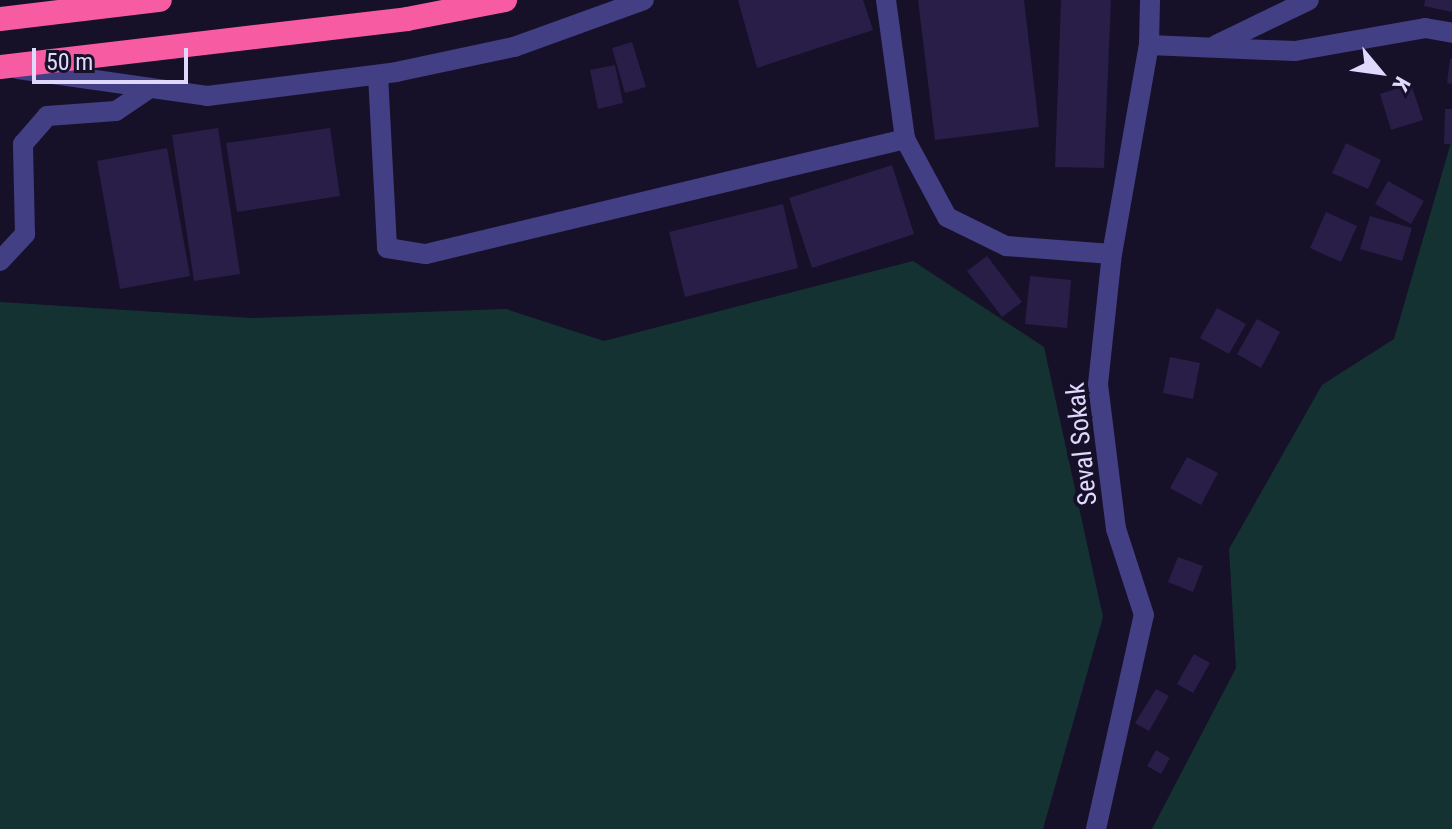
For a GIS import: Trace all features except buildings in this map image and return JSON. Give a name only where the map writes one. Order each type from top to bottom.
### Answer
[{"type":"highway","points":[[0,19],[160,0]]},
{"type":"highway","points":[[0,67],[407,19],[505,0]]},
{"type":"street","points":[[0,67],[207,96],[378,75],[514,47],[644,0]]},
{"type":"street","points":[[886,0],[905,139],[947,217],[1006,246],[1112,254]]},
{"type":"street","name":"Seval Sokak","points":[[1096,829],[1144,615],[1116,529],[1098,384],[1112,254],[1149,45],[1150,0]]},
{"type":"street","points":[[1211,48],[1309,0]]},
{"type":"street","points":[[1149,45],[1295,51],[1425,28],[1452,33]]},
{"type":"street","points":[[378,75],[387,248],[426,254],[905,139]]},
{"type":"street","points":[[0,261],[25,234],[23,144],[31,134],[47,116],[116,111],[147,90]]},
{"type":"green space","points":[[1452,139],[1452,829],[1152,829],[1236,668],[1229,549],[1322,385],[1394,339]]},
{"type":"green space","points":[[913,261],[1044,347],[1103,617],[1043,829],[0,829],[0,302],[251,318],[506,309],[604,341]]}]
